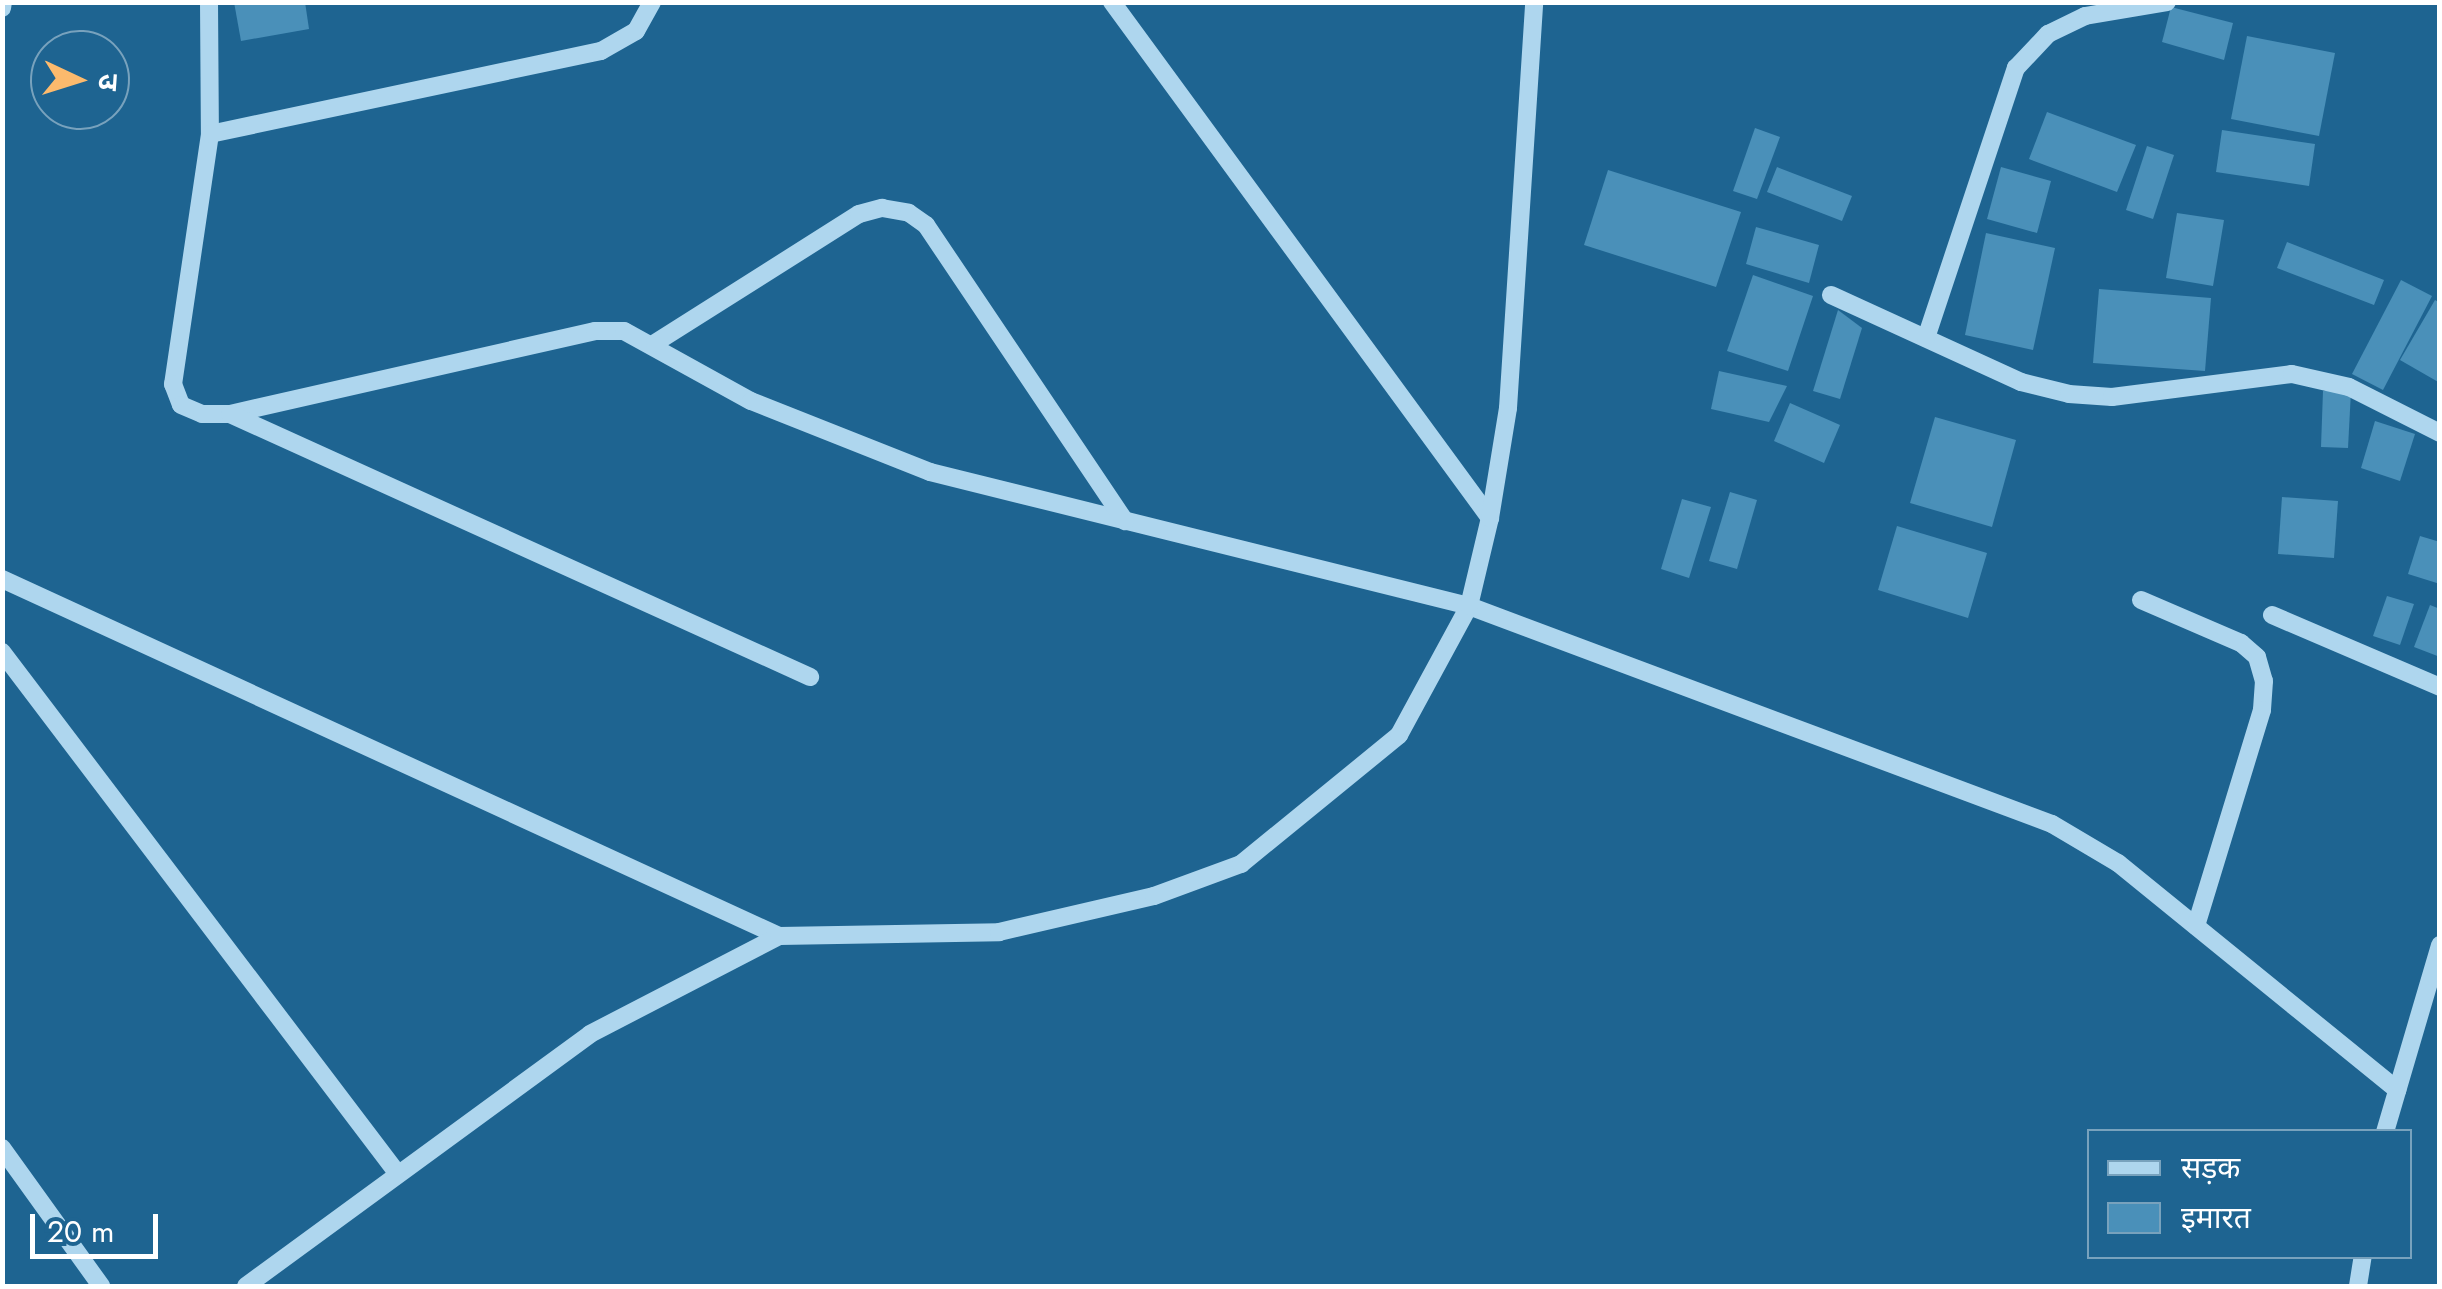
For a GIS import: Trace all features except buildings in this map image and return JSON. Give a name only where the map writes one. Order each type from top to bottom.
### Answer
[{"type":"street","points":[[209,2],[210,134],[173,384],[181,405],[230,414],[810,677]]},
{"type":"street","points":[[210,134],[601,51],[636,31],[652,2]]},
{"type":"street","points":[[1112,2],[1490,518]]},
{"type":"street","points":[[2,580],[779,936],[998,932],[1154,896],[1240,864],[1399,735],[1469,606],[1490,518],[1508,408],[1534,2]]},
{"type":"street","points":[[1926,338],[2016,68],[2048,34],[2085,16],[2167,2]]},
{"type":"street","points":[[655,343],[859,214],[882,208],[909,212],[926,225],[1125,521]]},
{"type":"street","points":[[1831,295],[2021,382],[2068,394],[2112,397],[2292,374],[2323,378],[2440,433]]},
{"type":"street","points":[[230,414],[594,332],[624,331],[655,343],[751,402],[930,472],[1469,606],[2052,824],[2118,863],[2396,1090]]},
{"type":"street","points":[[2141,600],[2241,642],[2257,656],[2264,681],[2262,710],[2196,926]]},
{"type":"street","points":[[2272,614],[2440,686]]},
{"type":"street","points":[[2,652],[398,1174]]},
{"type":"street","points":[[246,1286],[590,1034],[779,936]]},
{"type":"street","points":[[2386,1129],[2440,945]]},
{"type":"street","points":[[2,1148],[101,1286]]},
{"type":"street","points":[[2358,1286],[2362,1259]]}]
